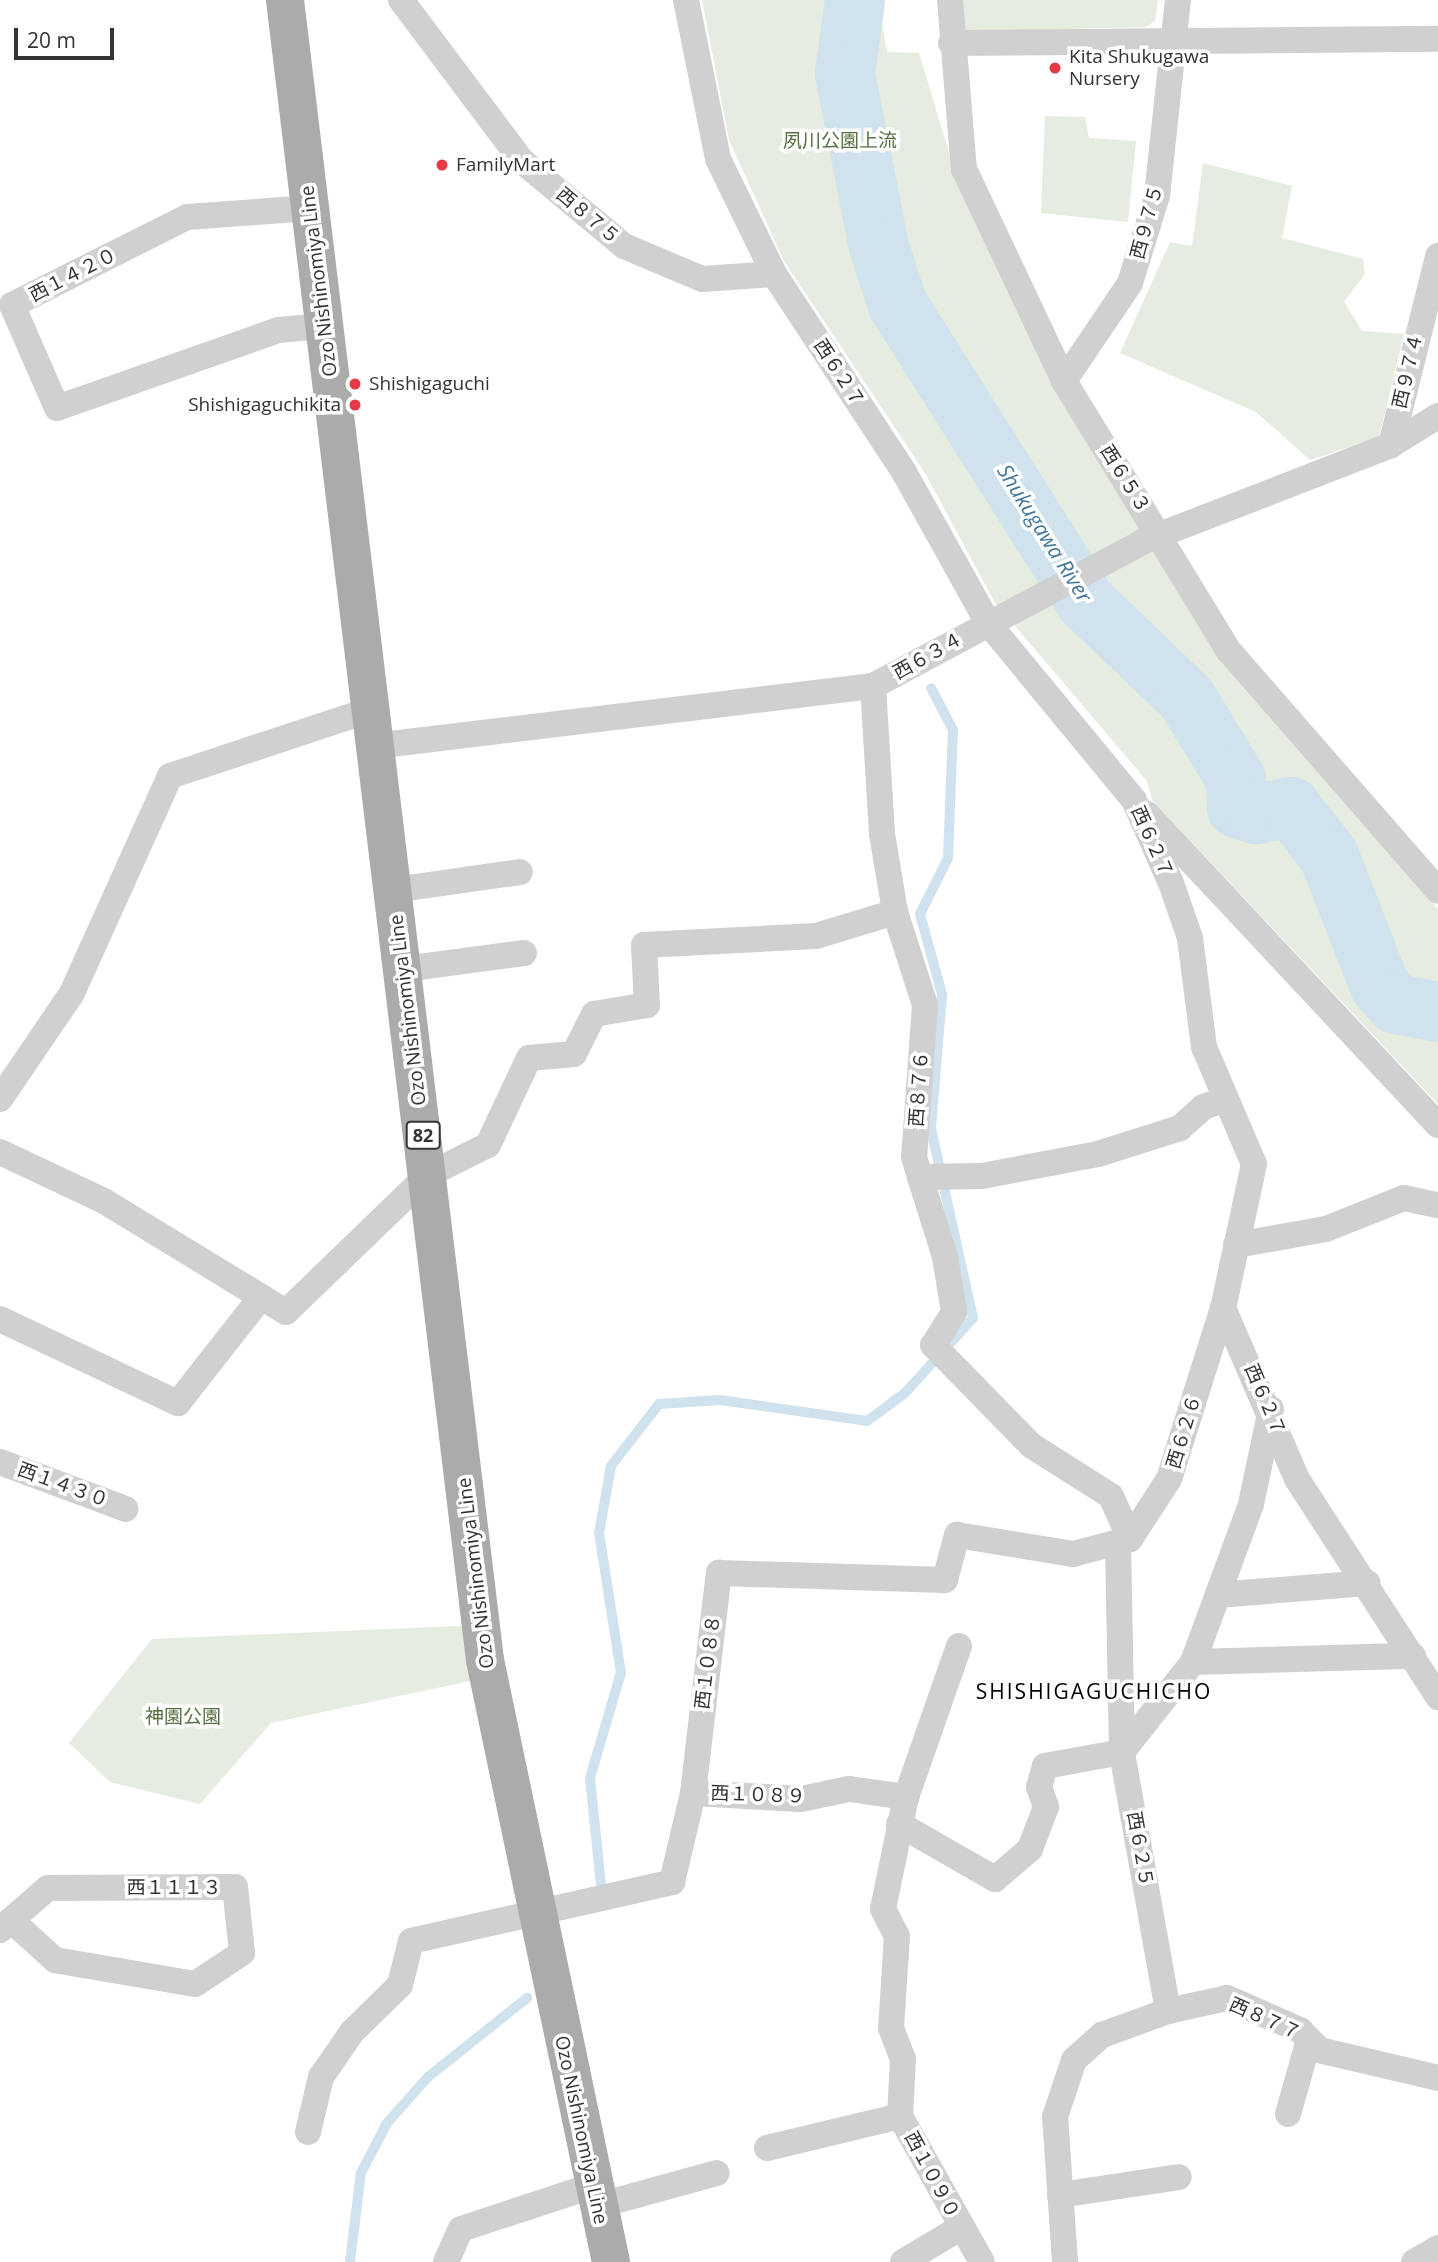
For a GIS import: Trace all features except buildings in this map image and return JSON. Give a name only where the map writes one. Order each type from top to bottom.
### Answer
[{"type":"main road","name":"Ozo Nishinomiya Line","points":[[285,0],[372,728],[404,969],[485,1660],[594,2196],[611,2262]]},
{"type":"street","name":"西８７５","points":[[401,0],[522,161],[624,246],[702,279],[774,274]]},
{"type":"street","name":"西６２７","points":[[686,0],[718,159],[774,274],[904,472],[995,619],[1134,800],[1190,938],[1203,1047],[1254,1164],[1223,1308],[1271,1409],[1297,1479],[1368,1583],[1438,1698]]},
{"type":"street","name":"西６５３","points":[[950,0],[951,43],[964,169],[1064,382],[1152,538],[1228,651],[1438,891]]},
{"type":"street","name":"西９７５","points":[[1064,382],[1130,284],[1157,196],[1178,0]]},
{"type":"street","points":[[951,43],[1438,39]]},
{"type":"street","name":"西１４２０","points":[[310,208],[187,217],[12,305],[57,408],[278,330],[324,326]]},
{"type":"street","name":"西９７４","points":[[1391,445],[1438,256]]},
{"type":"street","name":"西６３４","points":[[0,1098],[72,993],[170,776],[372,728],[873,686],[1152,538],[1391,445],[1438,416]]},
{"type":"street","name":"西８７６","points":[[873,686],[881,834],[895,912],[925,1005],[914,1157],[935,1176],[954,1312],[941,1353],[1032,1446],[1111,1496],[1124,1541]]},
{"type":"street","points":[[1134,800],[1438,1125]]},
{"type":"street","points":[[394,890],[520,872]]},
{"type":"street","points":[[0,1152],[104,1201],[286,1312],[428,1175],[488,1145],[528,1058],[574,1054],[594,1014],[647,1005],[644,945],[816,936],[895,912]]},
{"type":"street","points":[[404,969],[524,953]]},
{"type":"street","points":[[935,1176],[1098,1154],[1180,1128],[1203,1107],[1226,1099]]},
{"type":"street","points":[[1236,1245],[1326,1229],[1404,1198],[1438,1205]]},
{"type":"street","points":[[0,1319],[178,1403],[261,1297]]},
{"type":"street","name":"西６２６","points":[[1124,1541],[1169,1479],[1223,1308]]},
{"type":"street","points":[[899,1824],[995,1879],[1030,1849],[1046,1807],[1039,1787],[1045,1766],[1122,1752],[1193,1662],[1251,1504],[1271,1409]]},
{"type":"street","name":"西１４３０","points":[[0,1462],[126,1509]]},
{"type":"street","name":"西１０８８","points":[[536,1913],[673,1882],[693,1793],[719,1573],[945,1580],[957,1535],[1073,1554],[1124,1541]]},
{"type":"street","name":"西６２５","points":[[1124,1541],[1122,1752],[1168,2011]]},
{"type":"street","points":[[1218,1595],[1368,1583]]},
{"type":"street","name":"西１０９０","points":[[960,1646],[906,1797],[883,1909],[897,1936],[891,2028],[903,2059],[900,2116],[960,2228],[982,2262]]},
{"type":"street","points":[[1193,1662],[1413,1656]]},
{"type":"street","name":"西１０８９","points":[[693,1793],[801,1799],[849,1790],[906,1797]]},
{"type":"street","name":"西１１１３","points":[[235,1887],[242,1953],[195,1984],[55,1960],[6,1925],[48,1888],[235,1887]]},
{"type":"street","points":[[308,2132],[321,2077],[352,2032],[400,1985],[411,1941],[536,1913]]},
{"type":"street","name":"西８７７","points":[[1168,2011],[1227,1998],[1309,2040],[1319,2050],[1438,2078]]},
{"type":"street","points":[[1065,2262],[1055,2118],[1074,2060],[1102,2035],[1168,2011]]},
{"type":"street","points":[[1288,2114],[1309,2040]]},
{"type":"street","points":[[767,2148],[900,2116]]},
{"type":"street","points":[[446,2262],[461,2229],[594,2196],[717,2174]]},
{"type":"street","points":[[1060,2195],[1179,2177]]},
{"type":"street","points":[[904,2262],[960,2228]]},
{"type":"street","points":[[1414,2262],[1438,2248]]},
{"type":"green space","name":"夙川公園上流","points":[[702,0],[878,0],[887,52],[919,53],[955,172],[1219,651],[1438,909],[1438,1104],[1152,800],[1147,781],[994,601],[925,473],[784,261],[729,140]]},
{"type":"green space","points":[[961,0],[1158,0],[1155,21],[1146,27],[964,32]]},
{"type":"green space","points":[[1045,116],[1085,117],[1089,138],[1136,141],[1128,222],[1041,213]]},
{"type":"green space","points":[[1203,163],[1292,186],[1282,238],[1363,259],[1365,274],[1344,302],[1362,331],[1404,334],[1379,437],[1310,460],[1256,412],[1120,353],[1170,242],[1192,246]]},
{"type":"green space","name":"神園公園","points":[[481,1625],[489,1677],[271,1723],[200,1804],[110,1782],[69,1743],[152,1639]]},
{"type":"waterway","name":"Shukugawa River","points":[[855,0],[845,74],[879,247],[898,305],[1086,602],[1187,699],[1236,779],[1237,808],[1256,814],[1291,807],[1329,856],[1380,986],[1396,1004],[1438,1012]]},
{"type":"waterway","points":[[601,1885],[590,1778],[621,1673],[599,1533],[611,1466],[659,1404],[720,1400],[867,1421],[905,1393],[973,1318],[931,1128],[942,994],[920,914],[948,858],[953,730],[931,688]]},
{"type":"waterway","points":[[350,2262],[361,2173],[387,2123],[428,2077],[527,1998]]},
{"type":"place","name":"Kita Shukugawa Nursery","points":[[1055,68]]},
{"type":"place","name":"FamilyMart","points":[[442,165]]},
{"type":"place","name":"Shishigaguchi","points":[[355,384]]},
{"type":"place","name":"Shishigaguchikita","points":[[355,405]]},
{"type":"district","name":"SHISHIGAGUCHICHO","points":[[1094,1691]]}]
